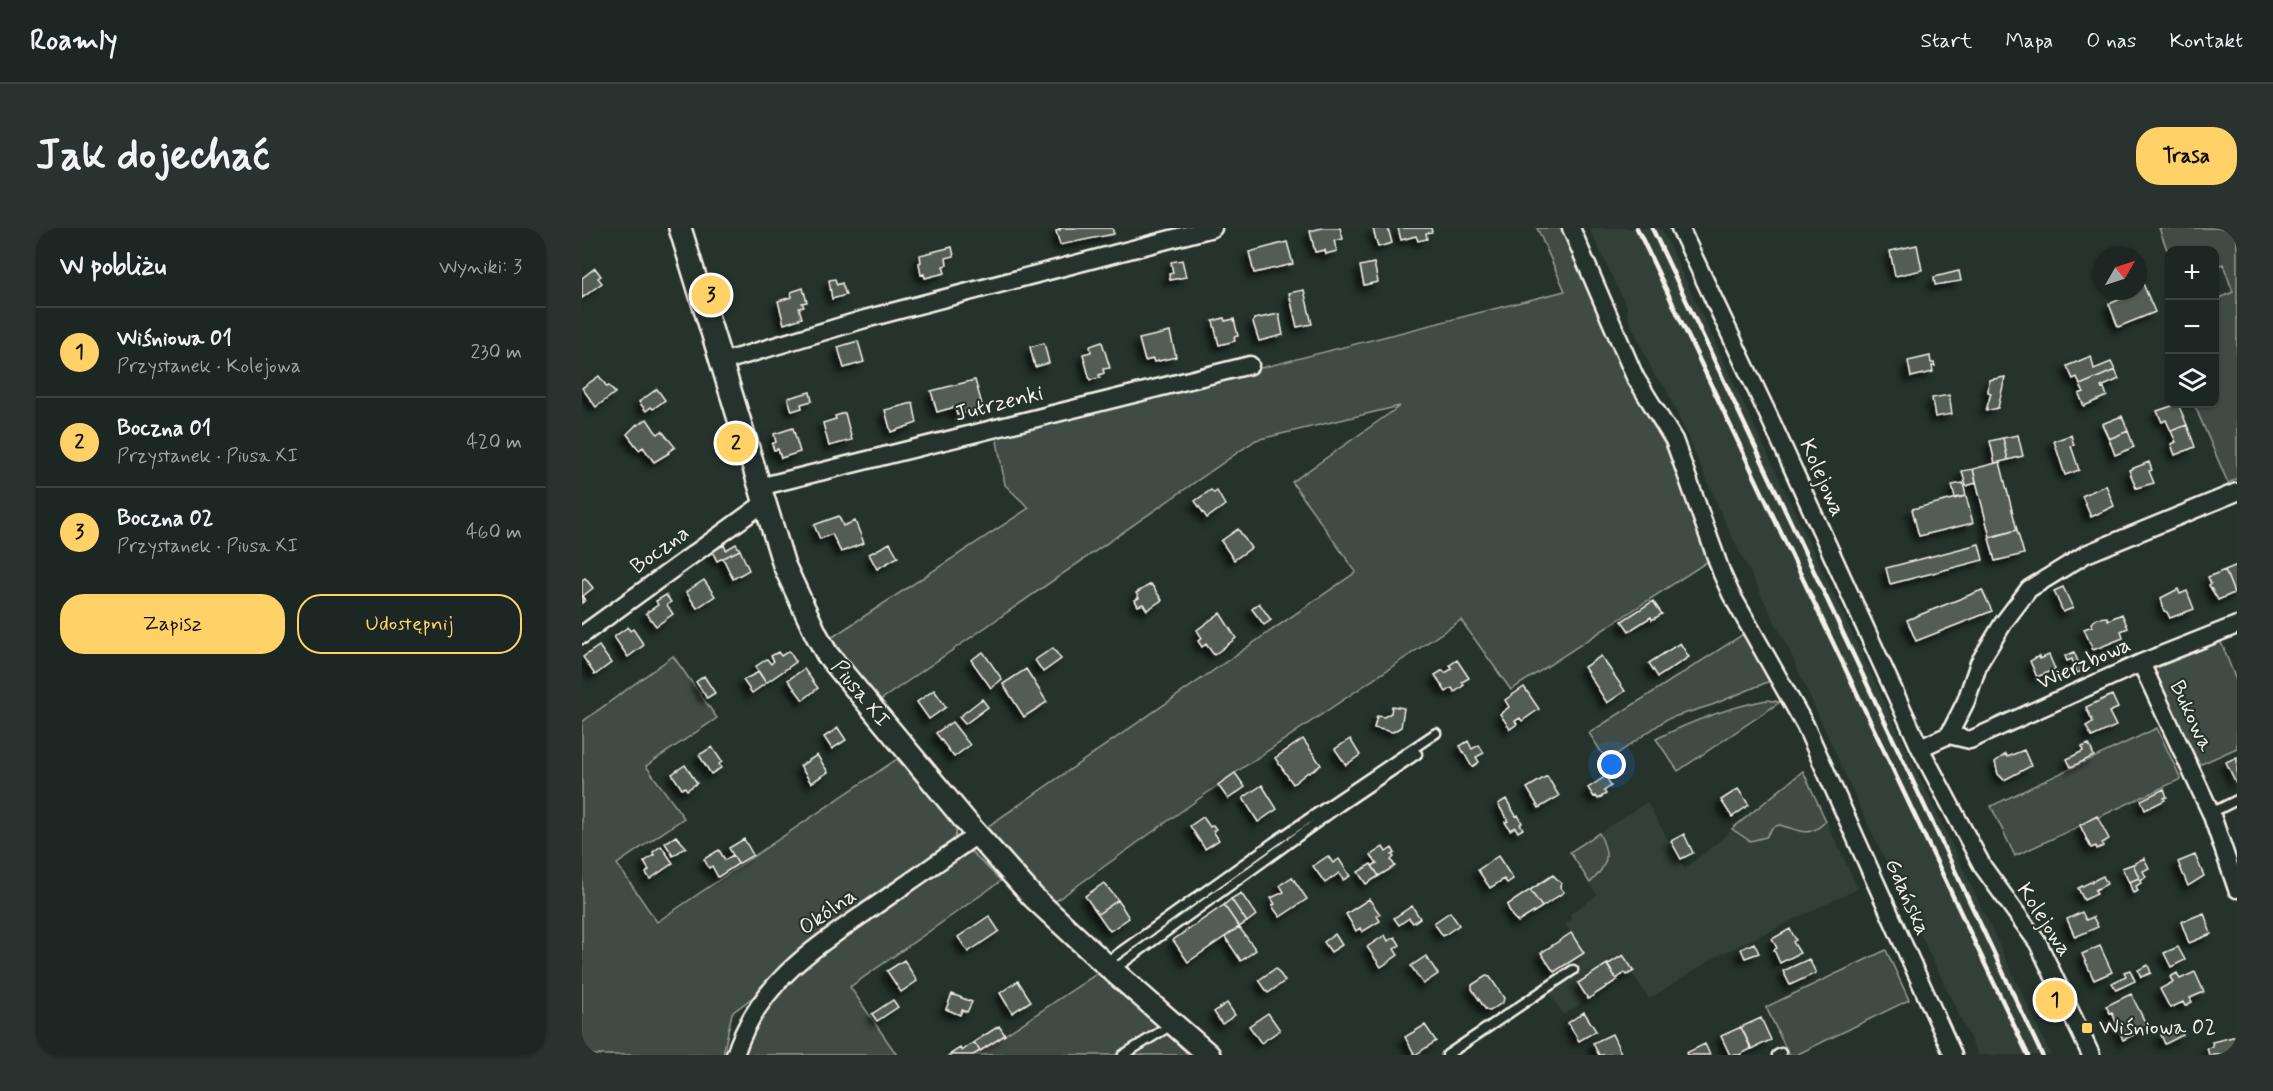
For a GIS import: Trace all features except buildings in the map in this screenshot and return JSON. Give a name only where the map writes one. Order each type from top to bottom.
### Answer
[{"type":"street","name":"Piusa XI","points":[[680,228],[784,565],[827,654],[1033,897],[1209,1055]]},
{"type":"street","points":[[722,362],[877,316],[1213,228]]},
{"type":"street","name":"Gdańska","points":[[1571,228],[1635,377],[1674,440],[1731,594],[1795,705],[1821,758],[1953,1055]]},
{"type":"street","name":"Kolejowa","points":[[1680,228],[1772,423],[1920,748],[1983,867],[2037,944],[2091,1055]]},
{"type":"street","name":"Jutrzenki","points":[[761,495],[1251,365]]},
{"type":"street","points":[[1920,748],[1949,735],[1966,701],[1978,663],[2004,622],[2029,589],[2085,554],[2237,492]]},
{"type":"street","name":"Boczna","points":[[582,634],[761,495]]},
{"type":"street","name":"Wierzbowa","points":[[1949,735],[1970,740],[2141,663],[2237,625]]},
{"type":"street","name":"Bukowa","points":[[2141,663],[2211,813],[2237,890]]},
{"type":"street","name":"Okólna","points":[[735,1055],[753,1013],[788,971],[813,949],[978,834]]},
{"type":"lane","points":[[1109,967],[1274,842],[1436,733]]},
{"type":"lane","points":[[1109,967],[1417,754]]},
{"type":"lane","points":[[2211,813],[2237,800]]},
{"type":"lane","points":[[1447,1055],[1573,970]]},
{"type":"lane","points":[[1123,1055],[1173,1023]]},
{"type":"shaded area","points":[[1537,228],[1565,228],[1614,351],[1633,391],[1665,445],[1710,560],[1511,690],[1461,620],[1235,773],[1053,903],[987,827],[1356,572],[1292,482],[1400,406],[1256,440],[879,701],[831,638],[1029,508],[1005,485],[996,435],[1565,291]]},
{"type":"shaded area","points":[[1589,228],[1661,228],[2051,1055],[1978,1055],[1858,803],[1788,648],[1731,535],[1665,386],[1656,378],[1628,318],[1627,307]]},
{"type":"shaded area","points":[[2159,228],[2237,228],[2237,479],[2228,483],[2196,408],[2219,408],[2219,298],[2233,292],[2223,264],[2219,266],[2219,246],[2166,246]]},
{"type":"shaded area","points":[[1745,633],[1770,681],[1712,705],[1667,719],[1607,761],[1589,733]]},
{"type":"shaded area","points":[[2221,642],[2237,683],[2237,748],[2199,765],[2154,669]]},
{"type":"shaded area","points":[[673,656],[717,718],[646,766],[684,818],[617,864],[657,922],[897,759],[957,827],[954,845],[732,1013],[723,1055],[582,1055],[582,722]]},
{"type":"shaded area","points":[[1767,700],[1780,702],[1678,771],[1656,739],[1710,716]]},
{"type":"shaded area","points":[[2157,728],[2181,779],[2015,856],[1991,806]]},
{"type":"shaded area","points":[[1803,771],[1858,889],[1719,955],[1649,999],[1632,973],[1627,975],[1625,973],[1564,1015],[1541,982],[1554,972],[1541,953],[1571,933],[1565,924],[1572,919],[1570,914],[1597,895],[1570,852],[1647,802],[1685,869]]},
{"type":"shaded area","points":[[1803,771],[1826,821],[1820,827],[1803,832],[1779,825],[1772,828],[1766,837],[1750,841],[1732,829]]},
{"type":"shaded area","points":[[1599,833],[1605,848],[1606,860],[1601,871],[1590,883],[1570,852]]},
{"type":"shaded area","points":[[972,852],[1001,881],[850,987],[897,1055],[740,1055],[772,999],[823,948]]},
{"type":"shaded area","points":[[1886,950],[1909,1000],[1796,1055],[1789,1055],[1766,1007]]},
{"type":"shaded area","points":[[1098,973],[1160,1027],[1115,1055],[975,1055]]},
{"type":"shaded area","points":[[1166,1033],[1189,1055],[1131,1055]]},
{"type":"railway","points":[[1637,228],[2028,1055]]},
{"type":"railway","points":[[1652,228],[2042,1055]]},
{"type":"place","name":"Boczna 02","points":[[711,295]]},
{"type":"place","name":"Boczna 01","points":[[736,443]]},
{"type":"place","name":"Wiśniowa 01","points":[[2055,1000]]},
{"type":"place","name":"Wiśniowa 02","points":[[2087,1028]]}]
